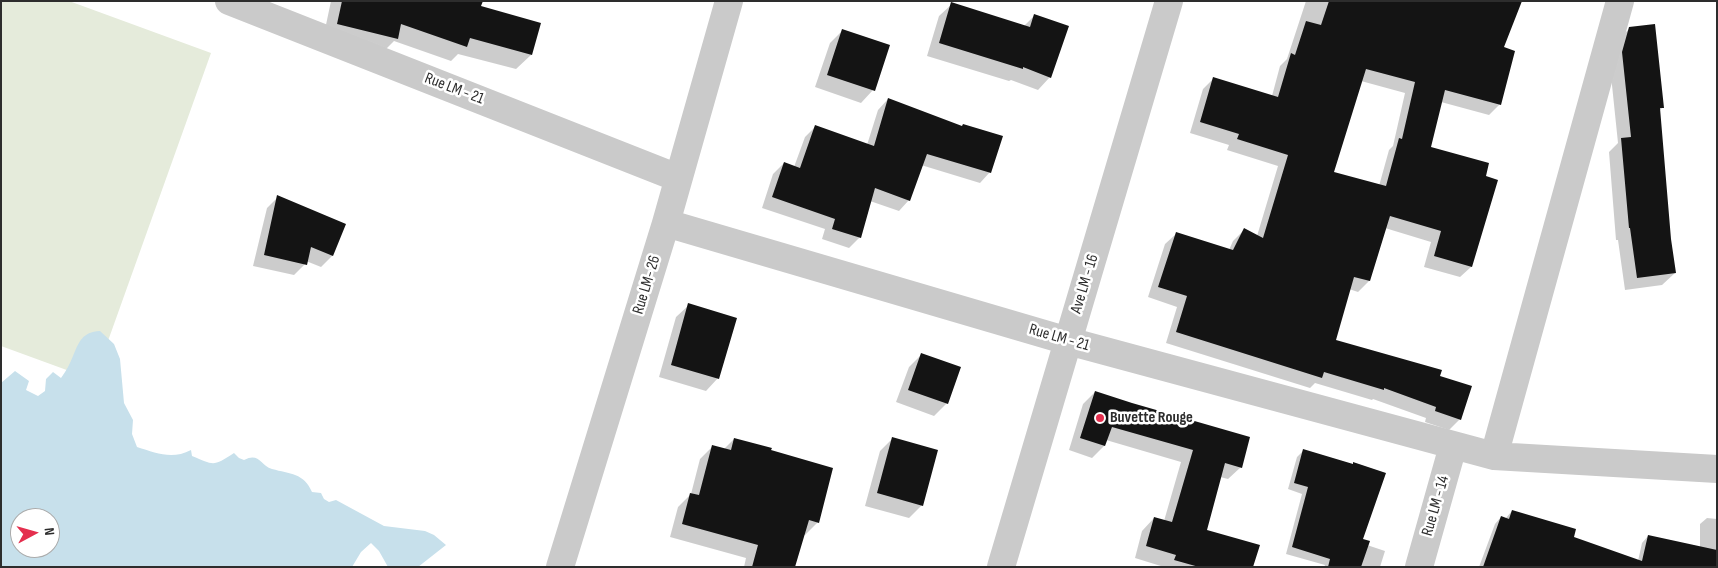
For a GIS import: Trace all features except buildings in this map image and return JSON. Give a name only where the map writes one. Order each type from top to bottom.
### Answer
[{"type":"street","name":"Rue LM - 21","points":[[229,1],[678,178]]},
{"type":"street","name":"Rue LM- 26","points":[[560,567],[666,223],[730,1]]},
{"type":"street","name":"Ave LM - 16","points":[[1001,567],[1169,1]]},
{"type":"street","points":[[1494,456],[1620,1]]},
{"type":"street","name":"Rue LM - 21","points":[[666,223],[1068,341],[1494,456],[1717,469]]},
{"type":"street","name":"Rue LM - 14","points":[[1419,567],[1453,446]]},
{"type":"green space","points":[[1,1],[69,1],[211,53],[94,380],[1,346]]},
{"type":"water","points":[[100,331],[114,344],[120,359],[124,403],[133,420],[132,434],[137,447],[171,455],[191,450],[192,456],[209,463],[222,461],[234,453],[244,460],[253,457],[272,469],[296,475],[305,481],[312,492],[321,493],[324,499],[329,502],[336,500],[384,526],[425,531],[434,535],[446,545],[418,567],[388,567],[379,551],[371,543],[361,552],[352,567],[1,567],[1,383],[15,371],[29,381],[26,390],[38,396],[45,391],[46,379],[53,372],[61,378],[79,342],[89,333]]},
{"type":"place","name":"Buvette Rouge","points":[[1100,418]]}]
